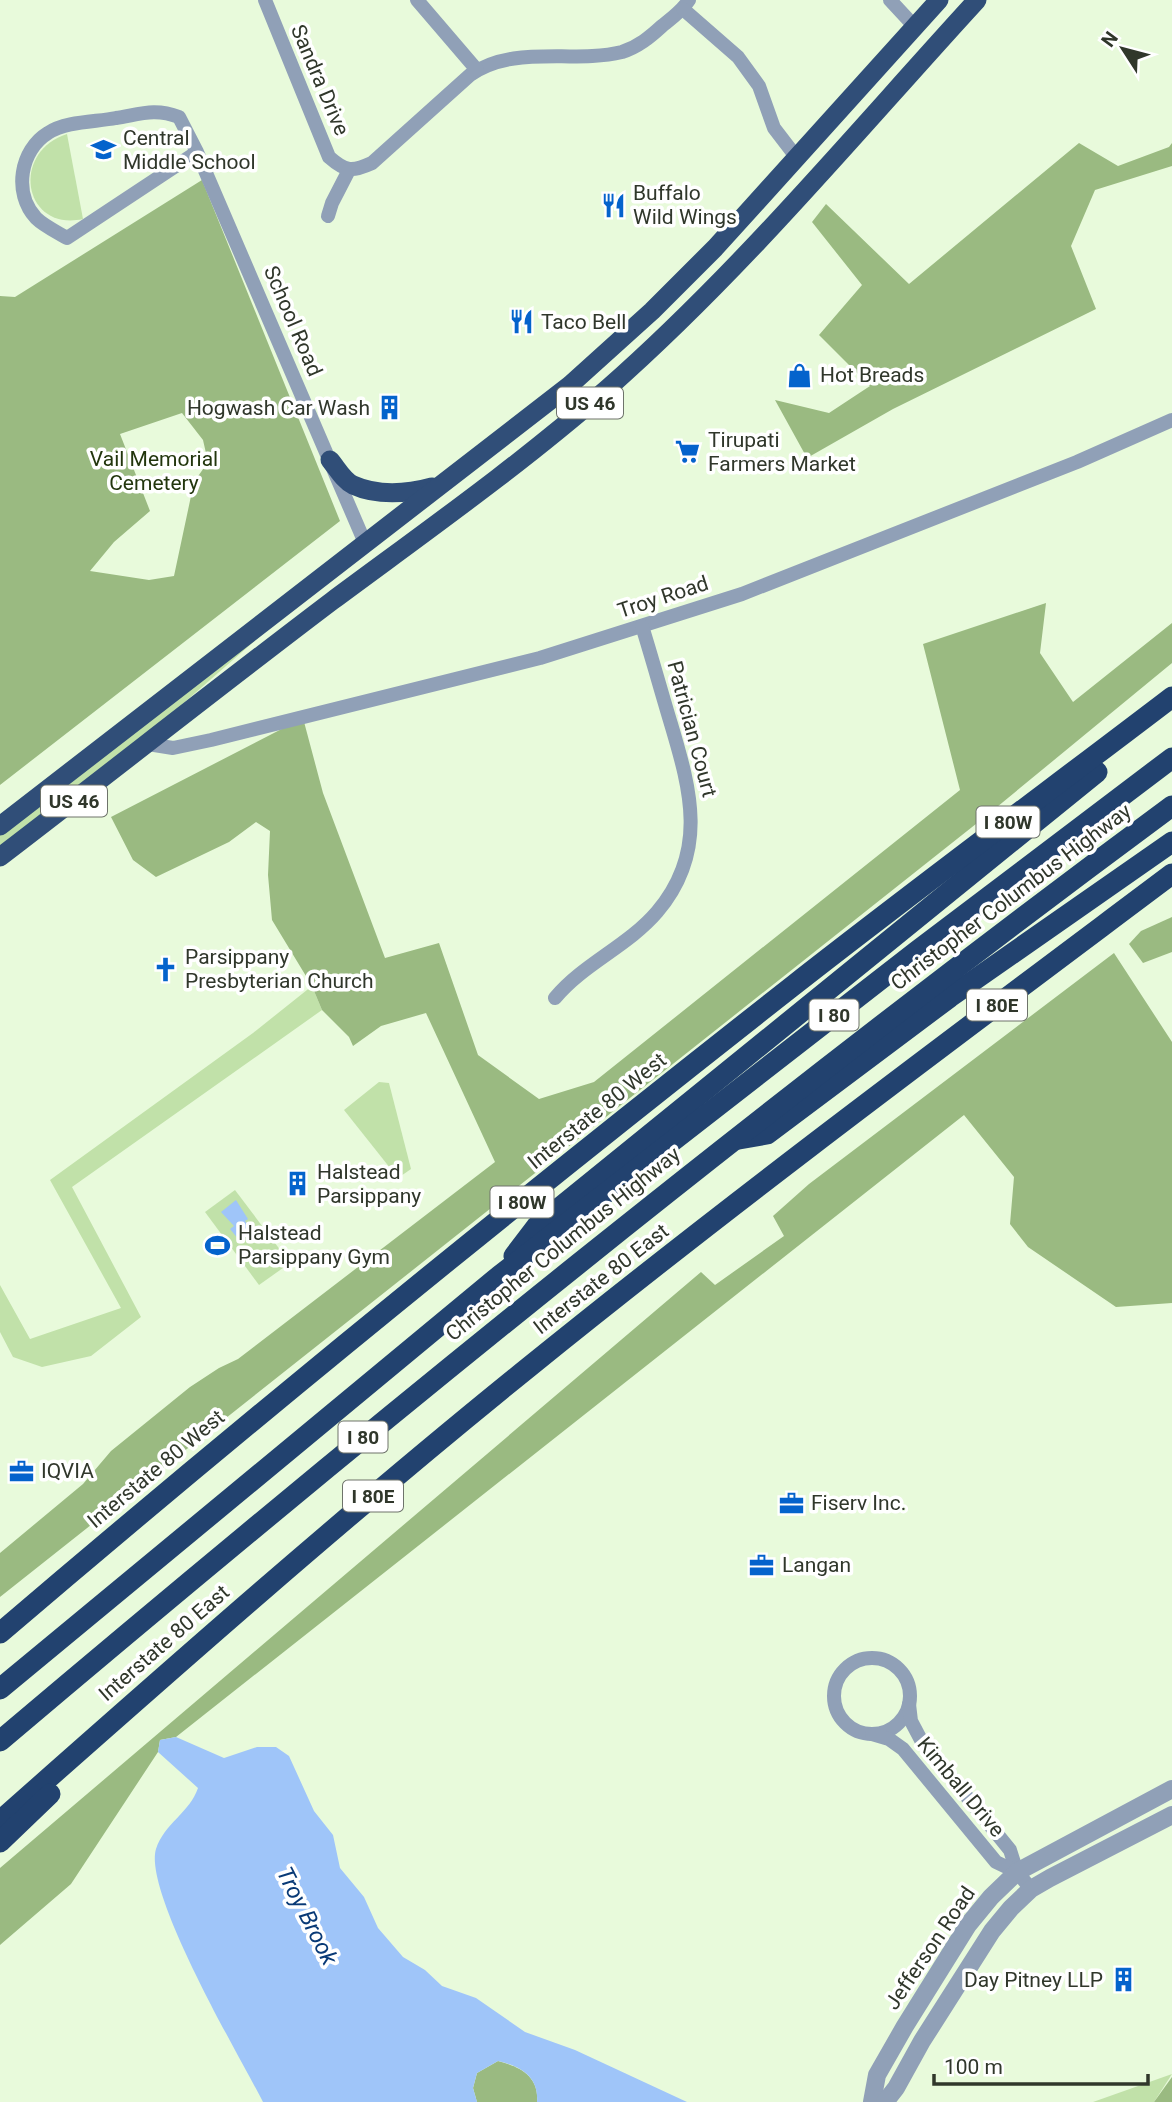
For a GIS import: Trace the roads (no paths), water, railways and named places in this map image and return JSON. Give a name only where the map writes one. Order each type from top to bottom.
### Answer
[{"type":"highway","name":"US 46","points":[[0,826],[570,384],[652,311],[715,248],[939,0]]},
{"type":"highway","name":"US 46","points":[[0,857],[243,668],[520,460],[605,390],[701,302],[787,212],[977,0]]},
{"type":"highway","points":[[330,460],[353,485],[400,493],[440,485]]},
{"type":"highway","points":[[243,668],[300,612],[343,579],[365,554],[365,543]]},
{"type":"highway","name":"Interstate 80 West","points":[[0,1633],[203,1462],[506,1214],[805,976],[1172,697]]},
{"type":"highway","points":[[499,1276],[536,1227],[1172,711]]},
{"type":"highway","name":"Christopher Columbus Highway","points":[[0,1689],[499,1276],[906,959],[1172,758]]},
{"type":"highway","name":"Christopher Columbus Highway","points":[[0,1741],[398,1408],[733,1140],[1172,806]]},
{"type":"highway","points":[[733,1140],[767,1134],[950,997],[1172,842]]},
{"type":"highway","name":"Interstate 80 East","points":[[0,1821],[308,1550],[530,1366],[921,1062],[1172,874]]},
{"type":"highway","points":[[0,1842],[56,1789],[80,1748]]},
{"type":"street","name":"Sandra Drive","points":[[265,0],[329,157],[349,170]]},
{"type":"street","points":[[417,0],[477,70]]},
{"type":"street","points":[[890,0],[915,27]]},
{"type":"street","points":[[328,216],[349,170],[372,163],[477,70],[505,59],[592,56],[621,52],[647,39],[686,4],[738,57],[758,86],[774,128],[797,158]]},
{"type":"street","name":"School Road","points":[[197,152],[67,238],[37,219],[29,208],[23,186],[23,164],[27,155],[48,132],[162,111],[179,117],[197,152],[365,543]]},
{"type":"street","name":"Troy Road","points":[[148,744],[173,748],[211,740],[540,658],[642,626],[742,594],[825,563],[1077,462],[1172,419]]},
{"type":"street","name":"Patrician Court","points":[[555,998],[568,982],[656,913],[675,885],[688,849],[692,816],[689,788],[642,626]]},
{"type":"street","name":"Kimball Drive","points":[[1017,1872],[996,1861],[903,1749],[889,1739],[859,1732],[839,1716],[834,1704],[834,1692],[836,1680],[843,1670],[863,1658],[875,1657],[897,1667],[909,1690],[911,1721],[921,1740],[1010,1850],[1017,1872],[1031,1889]]},
{"type":"street","name":"Kimball Drive","points":[[871,1734],[884,1732],[895,1726],[904,1716],[909,1703]]},
{"type":"street","name":"Jefferson Road","points":[[872,2102],[877,2075],[968,1925],[991,1896],[1017,1872],[1172,1789]]},
{"type":"street","name":"Jefferson Road","points":[[885,2102],[896,2088],[940,2011],[1010,1908],[1031,1889],[1172,1815]]},
{"type":"water","points":[[236,1200],[252,1230],[239,1240],[230,1229],[234,1226],[221,1212]]},
{"type":"water","name":"Troy Brook","points":[[176,1737],[224,1758],[257,1747],[276,1747],[289,1756],[314,1811],[333,1835],[340,1868],[364,1897],[378,1928],[403,1957],[425,1970],[442,1986],[476,1998],[525,2032],[575,2050],[687,2102],[537,2102],[535,2085],[531,2079],[521,2069],[498,2061],[477,2073],[473,2088],[477,2102],[263,2102],[178,1936],[156,1870],[156,1849],[160,1840],[189,1804],[198,1788],[158,1752],[160,1740]]},
{"type":"place","name":"Central Middle School","points":[[103,150]]},
{"type":"place","name":"Buffalo Wild Wings","points":[[613,205]]},
{"type":"place","name":"Taco Bell","points":[[521,322]]},
{"type":"place","name":"Hot Breads","points":[[800,375]]},
{"type":"place","name":"Hogwash Car Wash","points":[[390,408]]},
{"type":"place","name":"Tirupati Farmers Market","points":[[688,452]]},
{"type":"place","name":"Parsippany Presbyterian Church","points":[[165,969]]},
{"type":"place","name":"Halstead Parsippany","points":[[297,1184]]},
{"type":"place","name":"Halstead Parsippany Gym","points":[[218,1245]]},
{"type":"place","name":"IQVIA","points":[[21,1471]]},
{"type":"place","name":"Fiserv Inc.","points":[[791,1503]]},
{"type":"place","name":"Langan","points":[[762,1565]]},
{"type":"place","name":"Day Pitney LLP","points":[[1123,1980]]},
{"type":"park label","name":"Vail Memorial Cemetery","points":[[154,471]]}]
